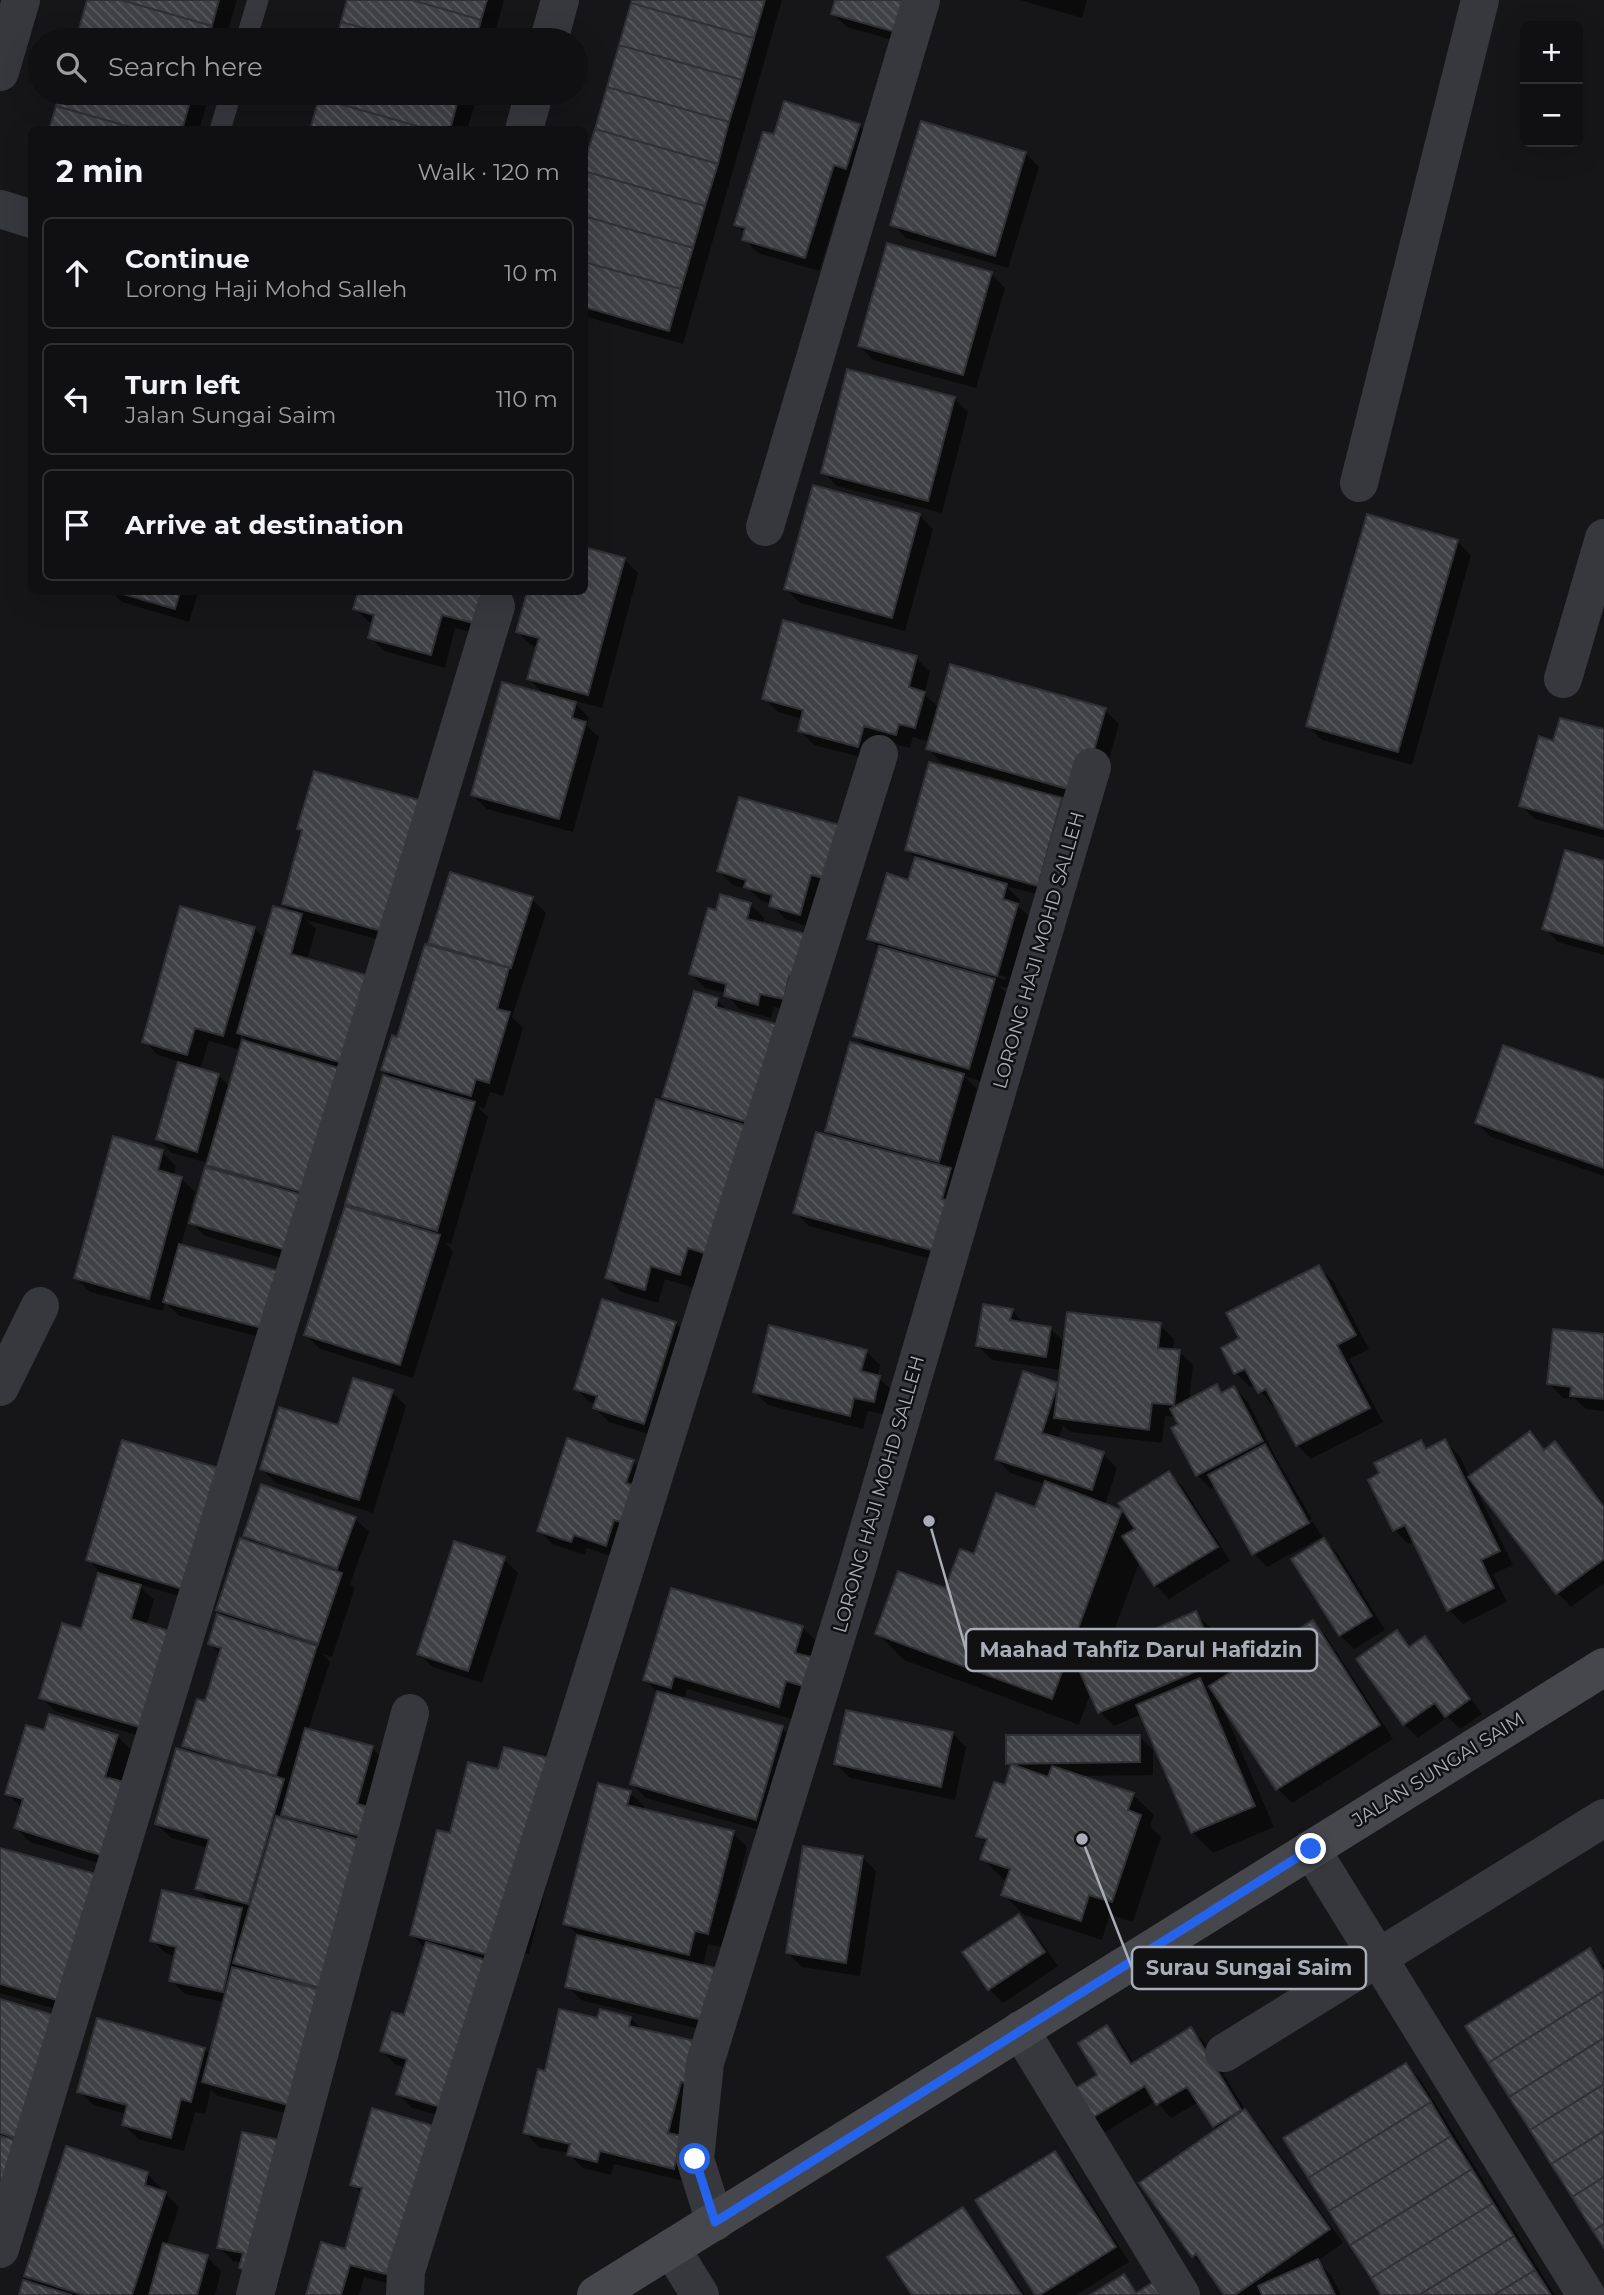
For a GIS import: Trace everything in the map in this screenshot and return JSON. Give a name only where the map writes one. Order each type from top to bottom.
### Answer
[{"type":"street","points":[[0,72],[21,0]]},
{"type":"street","points":[[552,28],[560,0]]},
{"type":"street","points":[[765,527],[921,0]]},
{"type":"street","points":[[1359,483],[1480,0]]},
{"type":"street","points":[[525,126],[531,105]]},
{"type":"street","points":[[0,209],[28,218]]},
{"type":"street","points":[[1563,679],[1604,538]]},
{"type":"street","points":[[0,2249],[496,606]]},
{"type":"street","points":[[405,2295],[406,2271],[879,754]]},
{"type":"street","name":"LORONG HAJI MOHD SALLEH","points":[[715,2222],[695,2159],[705,2063],[855,1576],[1092,767]]},
{"type":"street","points":[[0,1388],[40,1306]]},
{"type":"street","name":"JALAN SUNGAI SAIM","points":[[596,2295],[1604,1667]]},
{"type":"street","points":[[255,2295],[410,1713]]},
{"type":"street","points":[[1224,2053],[1604,1818]]},
{"type":"street","points":[[1311,1849],[1586,2295]]},
{"type":"street","points":[[1020,2030],[1181,2295]]},
{"type":"street","points":[[671,2248],[700,2295]]},
{"type":"lane","points":[[250,28],[258,0]]},
{"type":"lane","points":[[221,126],[227,105]]},
{"type":"building","points":[[87,0],[121,0],[212,26],[211,28],[79,28]]},
{"type":"building","points":[[121,0],[219,0],[212,26]]},
{"type":"building","points":[[347,0],[412,0],[481,20],[479,28],[363,28],[341,22]]},
{"type":"building","points":[[412,0],[487,0],[481,20]]},
{"type":"building","points":[[632,0],[765,0],[754,38],[631,3]]},
{"type":"building","points":[[835,0],[913,0],[903,34],[831,14]]},
{"type":"building","points":[[631,3],[754,38],[742,80],[619,45]]},
{"type":"building","points":[[341,22],[363,28],[339,28]]},
{"type":"building","points":[[619,45],[742,80],[729,122],[607,87]]},
{"type":"building","points":[[607,87],[729,122],[718,164],[595,129]]},
{"type":"building","points":[[784,101],[860,124],[846,169],[834,165],[805,258],[742,240],[745,228],[734,225],[763,132],[774,134]]},
{"type":"building","points":[[189,105],[183,126],[127,126],[56,106]]},
{"type":"building","points":[[317,105],[344,105],[417,126],[311,126]]},
{"type":"building","points":[[344,105],[457,105],[451,126],[417,126]]},
{"type":"building","points":[[56,106],[127,126],[50,126]]},
{"type":"building","points":[[921,121],[1026,152],[995,256],[890,225]]},
{"type":"building","points":[[595,129],[718,164],[705,206],[588,172],[588,151]]},
{"type":"building","points":[[588,172],[705,206],[693,248],[588,217]]},
{"type":"building","points":[[588,217],[693,248],[681,289],[588,263]]},
{"type":"building","points":[[887,243],[992,272],[963,375],[858,346]]},
{"type":"building","points":[[588,263],[681,289],[669,331],[588,308]]},
{"type":"building","points":[[847,369],[955,397],[928,501],[821,473]]},
{"type":"building","points":[[813,485],[920,514],[892,618],[784,589]]},
{"type":"building","points":[[1367,514],[1458,540],[1398,752],[1306,726]]},
{"type":"building","points":[[588,548],[625,558],[588,695],[527,679],[539,638],[516,632],[526,595],[588,595]]},
{"type":"building","points":[[126,595],[179,595],[175,609]]},
{"type":"building","points":[[357,595],[489,595],[481,625],[442,615],[431,655],[368,638],[374,615],[353,609]]},
{"type":"building","points":[[783,620],[917,656],[909,687],[925,692],[915,728],[899,724],[896,735],[864,726],[858,747],[798,731],[803,710],[762,699]]},
{"type":"building","points":[[950,664],[1106,708],[1082,793],[926,749]]},
{"type":"building","points":[[502,682],[576,702],[572,718],[586,722],[559,819],[471,795]]},
{"type":"building","points":[[1560,718],[1604,729],[1604,829],[1519,806],[1539,736],[1553,741]]},
{"type":"building","points":[[929,762],[1062,798],[1038,886],[905,850]]},
{"type":"building","points":[[314,771],[419,800],[396,935],[282,904],[302,830],[297,829]]},
{"type":"building","points":[[739,797],[843,826],[827,879],[811,875],[800,915],[769,906],[772,895],[744,887],[746,880],[717,871]]},
{"type":"building","points":[[1565,850],[1604,861],[1604,946],[1542,929]]},
{"type":"building","points":[[915,857],[1007,884],[1003,899],[1018,904],[997,976],[867,939],[887,873],[908,880]]},
{"type":"building","points":[[450,872],[533,897],[511,968],[428,943]]},
{"type":"building","points":[[720,894],[751,903],[747,919],[818,937],[806,981],[789,976],[784,999],[760,994],[758,1005],[724,996],[726,984],[689,974],[708,908],[716,910]]},
{"type":"building","points":[[180,906],[255,927],[223,1036],[195,1028],[187,1055],[142,1042]]},
{"type":"building","points":[[273,906],[302,914],[291,954],[376,978],[350,1065],[237,1033]]},
{"type":"building","points":[[425,944],[509,968],[497,1009],[510,1012],[489,1083],[476,1079],[471,1096],[381,1070],[392,1035],[397,1037]]},
{"type":"building","points":[[879,946],[995,979],[969,1069],[853,1036]]},
{"type":"building","points":[[694,991],[718,998],[716,1007],[779,1025],[750,1123],[662,1097]]},
{"type":"building","points":[[242,1040],[352,1072],[316,1196],[206,1165]]},
{"type":"building","points":[[850,1042],[964,1074],[939,1162],[825,1131]]},
{"type":"building","points":[[1503,1045],[1604,1080],[1604,1168],[1475,1123]]},
{"type":"building","points":[[178,1062],[219,1074],[197,1152],[156,1139]]},
{"type":"building","points":[[383,1075],[475,1102],[437,1231],[345,1204]]},
{"type":"building","points":[[656,1099],[748,1126],[710,1255],[688,1248],[680,1275],[651,1266],[645,1290],[605,1278]]},
{"type":"building","points":[[816,1132],[951,1168],[942,1199],[953,1201],[939,1252],[793,1213]]},
{"type":"building","points":[[113,1136],[163,1150],[158,1170],[182,1177],[149,1299],[74,1278]]},
{"type":"building","points":[[205,1167],[313,1198],[297,1253],[189,1223]]},
{"type":"building","points":[[345,1206],[440,1235],[400,1365],[304,1335]]},
{"type":"building","points":[[179,1244],[293,1275],[277,1332],[163,1302]]},
{"type":"building","points":[[1319,1265],[1356,1335],[1337,1345],[1370,1408],[1296,1446],[1266,1389],[1258,1393],[1245,1369],[1234,1374],[1221,1348],[1239,1338],[1226,1313]]},
{"type":"building","points":[[602,1299],[676,1322],[644,1424],[593,1408],[597,1396],[574,1389]]},
{"type":"building","points":[[983,1304],[1013,1309],[1010,1320],[1051,1327],[1046,1357],[976,1346]]},
{"type":"building","points":[[1067,1312],[1161,1323],[1158,1348],[1180,1350],[1174,1405],[1152,1403],[1149,1430],[1054,1418]]},
{"type":"building","points":[[769,1325],[867,1350],[861,1371],[880,1376],[874,1402],[854,1398],[850,1416],[753,1392]]},
{"type":"building","points":[[1553,1329],[1604,1334],[1604,1399],[1570,1396],[1571,1387],[1547,1384]]},
{"type":"building","points":[[1023,1371],[1058,1383],[1042,1433],[1104,1452],[1092,1490],[995,1459]]},
{"type":"building","points":[[353,1378],[393,1390],[359,1500],[260,1469],[279,1407],[338,1425]]},
{"type":"building","points":[[1217,1384],[1221,1393],[1234,1386],[1263,1441],[1196,1476],[1171,1428],[1178,1424],[1170,1409]]},
{"type":"building","points":[[1530,1431],[1544,1450],[1555,1441],[1604,1507],[1604,1559],[1556,1594],[1468,1477]]},
{"type":"building","points":[[567,1438],[634,1460],[626,1483],[640,1487],[628,1524],[614,1520],[606,1546],[574,1535],[571,1542],[537,1531]]},
{"type":"building","points":[[1445,1439],[1500,1551],[1481,1560],[1494,1588],[1447,1611],[1405,1525],[1393,1531],[1368,1480],[1379,1473],[1374,1463],[1421,1440],[1426,1449]]},
{"type":"building","points":[[122,1440],[226,1470],[189,1591],[86,1560]]},
{"type":"building","points":[[1265,1444],[1309,1523],[1252,1555],[1208,1475]]},
{"type":"building","points":[[1169,1471],[1218,1547],[1154,1586],[1122,1536],[1135,1529],[1118,1503]]},
{"type":"building","points":[[1045,1481],[1122,1510],[1052,1699],[875,1634],[898,1571],[945,1588],[960,1549],[974,1554],[996,1493],[1035,1507]]},
{"type":"building","points":[[261,1484],[356,1517],[337,1569],[243,1536]]},
{"type":"building","points":[[240,1538],[342,1573],[318,1644],[216,1610]]},
{"type":"building","points":[[1324,1538],[1372,1616],[1339,1636],[1291,1559]]},
{"type":"building","points":[[454,1541],[505,1557],[468,1671],[417,1654]]},
{"type":"building","points":[[98,1573],[141,1585],[131,1619],[172,1632],[143,1728],[39,1698],[62,1623],[81,1629]]},
{"type":"building","points":[[671,1588],[803,1626],[795,1653],[815,1658],[806,1687],[786,1681],[779,1707],[674,1676],[671,1688],[643,1680]]},
{"type":"building","points":[[1196,1611],[1218,1662],[1098,1713],[1076,1663]]},
{"type":"building","points":[[217,1614],[317,1646],[276,1776],[182,1746],[197,1699],[205,1701],[221,1648],[208,1644]]},
{"type":"building","points":[[1313,1620],[1380,1725],[1276,1790],[1209,1686]]},
{"type":"building","points":[[1397,1630],[1409,1647],[1425,1636],[1470,1699],[1445,1717],[1435,1703],[1403,1725],[1356,1659]]},
{"type":"building","points":[[1200,1678],[1255,1806],[1191,1833],[1136,1705]]},
{"type":"building","points":[[657,1691],[783,1726],[756,1820],[630,1784]]},
{"type":"building","points":[[846,1710],[953,1732],[941,1787],[834,1764]]},
{"type":"building","points":[[49,1714],[118,1735],[105,1777],[132,1784],[110,1858],[14,1828],[23,1799],[5,1794],[26,1725],[44,1730]]},
{"type":"building","points":[[305,1728],[373,1746],[357,1804],[382,1810],[374,1840],[281,1815]]},
{"type":"building","points":[[1006,1735],[1140,1735],[1140,1762],[1006,1764]]},
{"type":"building","points":[[504,1747],[561,1761],[496,1957],[410,1935],[437,1830],[450,1833],[468,1762],[498,1769]]},
{"type":"building","points":[[176,1748],[284,1779],[248,1904],[195,1889],[209,1839],[155,1824]]},
{"type":"building","points":[[1011,1764],[1048,1777],[1052,1766],[1134,1793],[1128,1810],[1141,1815],[1112,1902],[1089,1895],[1081,1921],[1001,1895],[1010,1869],[980,1859],[987,1839],[976,1836],[994,1782],[1005,1785]]},
{"type":"building","points":[[598,1783],[631,1791],[627,1805],[734,1831],[708,1934],[695,1931],[689,1955],[563,1924]]},
{"type":"building","points":[[276,1816],[374,1844],[331,1991],[233,1963]]},
{"type":"building","points":[[803,1846],[863,1856],[846,1963],[786,1953]]},
{"type":"building","points":[[0,1848],[107,1877],[71,2004],[0,1984]]},
{"type":"building","points":[[162,1890],[242,1908],[223,1992],[169,1981],[176,1947],[150,1941]]},
{"type":"building","points":[[1019,1914],[1045,1952],[988,1990],[962,1952]]},
{"type":"building","points":[[577,1935],[715,1968],[702,2020],[565,1987]]},
{"type":"building","points":[[426,1942],[495,1963],[457,2112],[396,2094],[407,2059],[380,2051],[392,2012],[404,2015]]},
{"type":"building","points":[[1590,1948],[1604,1972],[1604,1991],[1488,2063],[1465,2026]]},
{"type":"building","points":[[232,1967],[337,1994],[307,2110],[202,2082]]},
{"type":"building","points":[[1604,1991],[1604,2038],[1509,2097],[1488,2063]]},
{"type":"building","points":[[0,1999],[70,2020],[31,2143],[0,2133]]},
{"type":"building","points":[[559,2009],[597,2018],[600,2009],[631,2017],[629,2026],[704,2043],[694,2085],[681,2082],[668,2133],[682,2136],[674,2169],[600,2151],[597,2162],[567,2155],[570,2144],[523,2133],[538,2069],[545,2071]]},
{"type":"building","points":[[97,2018],[205,2048],[191,2102],[181,2099],[171,2138],[122,2125],[127,2105],[77,2092]]},
{"type":"building","points":[[1107,2025],[1131,2064],[1191,2027],[1241,2110],[1213,2127],[1187,2087],[1156,2105],[1145,2086],[1087,2121],[1069,2092],[1097,2075],[1078,2043]]},
{"type":"building","points":[[1604,2038],[1604,2084],[1530,2130],[1509,2097]]},
{"type":"building","points":[[1406,2063],[1431,2102],[1308,2178],[1283,2138]]},
{"type":"building","points":[[1604,2084],[1604,2131],[1551,2164],[1530,2130]]},
{"type":"building","points":[[1431,2102],[1451,2136],[1329,2211],[1308,2178]]},
{"type":"building","points":[[372,2108],[434,2126],[390,2275],[350,2265],[341,2295],[306,2295],[321,2242],[345,2249],[362,2188],[350,2185]]},
{"type":"building","points":[[1245,2109],[1330,2229],[1235,2295],[1224,2295],[1196,2254],[1192,2257],[1139,2183]]},
{"type":"building","points":[[1604,2131],[1604,2177],[1572,2197],[1551,2164]]},
{"type":"building","points":[[242,2132],[293,2143],[264,2273],[239,2268],[243,2253],[217,2248]]},
{"type":"building","points":[[0,2136],[27,2143],[0,2227]]},
{"type":"building","points":[[1451,2136],[1472,2169],[1350,2245],[1329,2211]]},
{"type":"building","points":[[66,2146],[148,2172],[145,2185],[166,2192],[132,2295],[83,2295],[24,2276]]},
{"type":"building","points":[[1055,2151],[1116,2247],[1040,2295],[1035,2295],[975,2200]]},
{"type":"building","points":[[1472,2169],[1493,2203],[1371,2278],[1350,2245]]},
{"type":"building","points":[[1604,2177],[1604,2224],[1593,2231],[1572,2197]]},
{"type":"building","points":[[1493,2203],[1514,2236],[1419,2295],[1381,2295],[1371,2278]]},
{"type":"building","points":[[963,2207],[1022,2295],[912,2295],[887,2257]]},
{"type":"building","points":[[1604,2224],[1604,2248],[1593,2231]]},
{"type":"building","points":[[1514,2236],[1535,2270],[1494,2295],[1419,2295]]},
{"type":"building","points":[[163,2243],[208,2255],[197,2295],[149,2295]]},
{"type":"building","points":[[1318,2259],[1335,2295],[1262,2295],[1258,2286]]},
{"type":"building","points":[[1535,2270],[1551,2295],[1494,2295]]},
{"type":"building","points":[[1124,2274],[1136,2293],[1155,2281],[1163,2295],[1090,2295]]},
{"type":"building","points":[[23,2280],[72,2295],[19,2295]]},
{"type":"place","name":"Maahad Tahfiz Darul Hafidzin","points":[[929,1521]]},
{"type":"place","name":"Surau Sungai Saim","points":[[1082,1839]]},
{"type":"route","points":[[695,2159],[715,2222],[1311,1849]]}]
